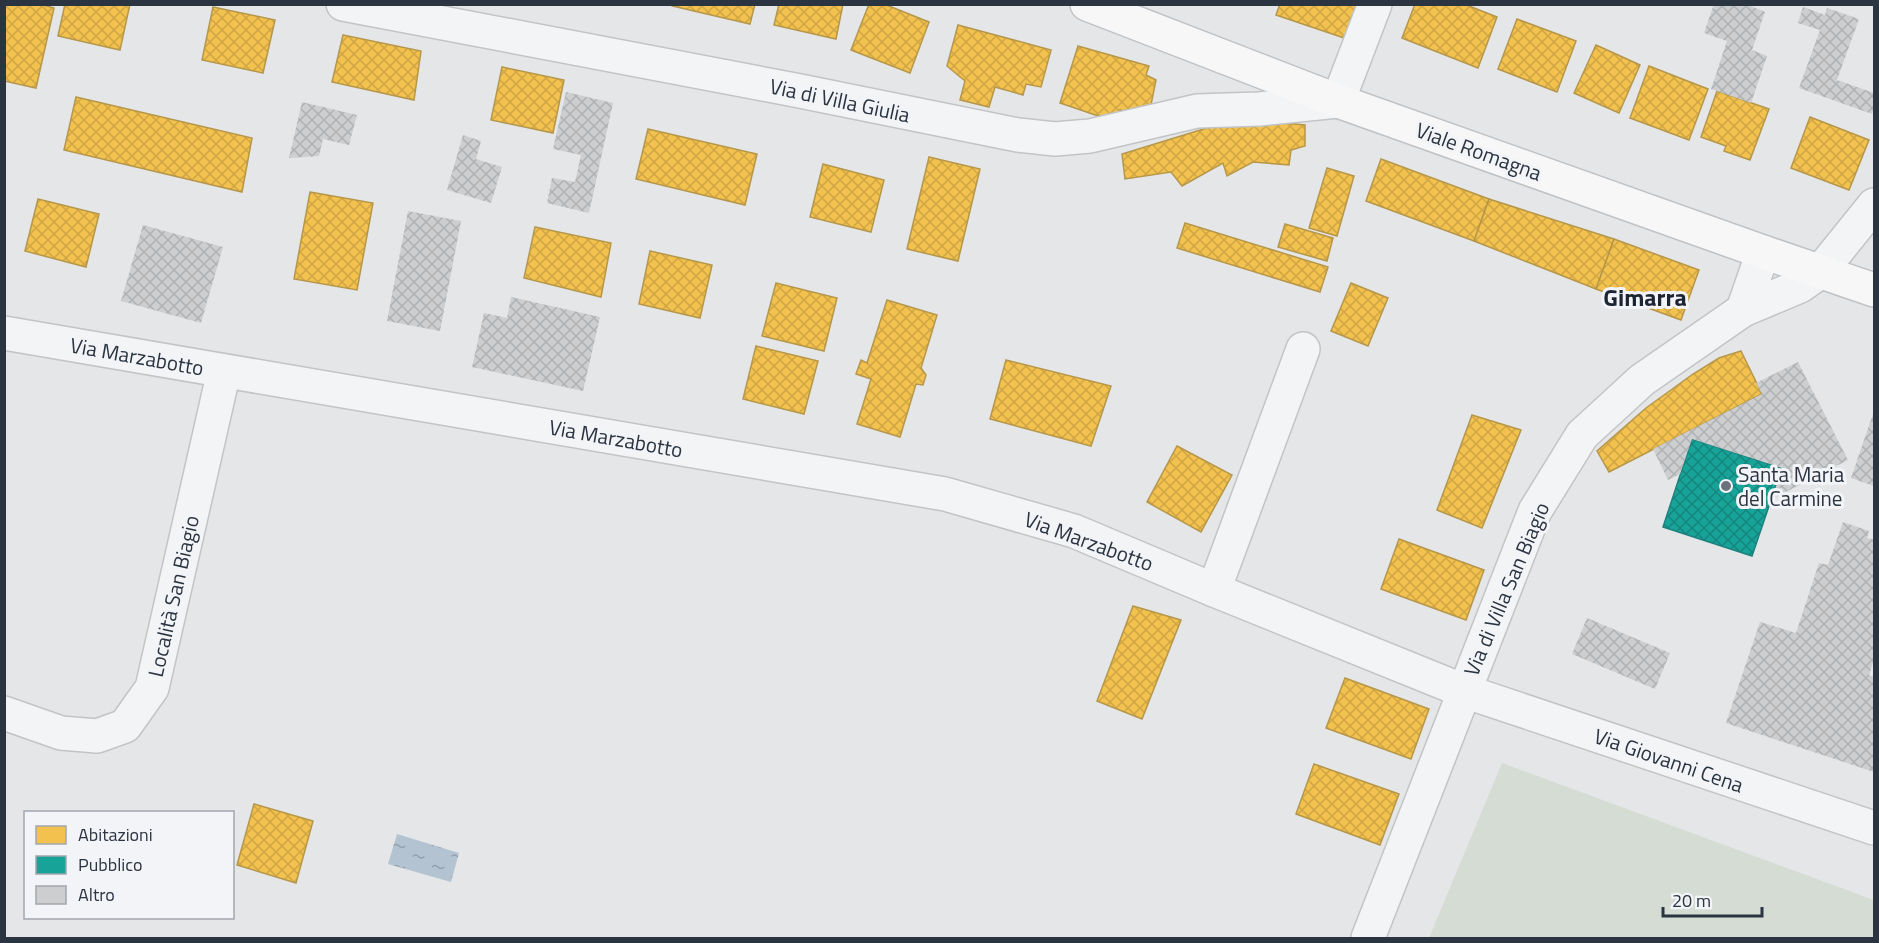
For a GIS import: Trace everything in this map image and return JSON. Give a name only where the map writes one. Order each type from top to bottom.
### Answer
[{"type":"main road","name":"Viale Romagna","points":[[1087,4],[1338,101],[1875,290]]},
{"type":"street","name":"Via di Villa Giulia","points":[[343,4],[1018,135],[1055,139],[1090,136],[1197,111],[1259,109],[1338,101]]},
{"type":"street","points":[[1338,101],[1375,4]]},
{"type":"street","name":"Via di Villa San Biagio","points":[[1368,939],[1535,511],[1582,435],[1642,380],[1743,310],[1800,286],[1820,272],[1875,205]]},
{"type":"street","points":[[1743,310],[1763,252]]},
{"type":"street","name":"Via Marzabotto","points":[[4,333],[945,494],[1074,531],[1464,691]]},
{"type":"street","points":[[1214,590],[1303,349]]},
{"type":"street","name":"Località San Biagio","points":[[4,713],[61,733],[98,736],[125,726],[152,688],[224,371]]},
{"type":"street","name":"Via Giovanni Cena","points":[[1464,691],[1875,828]]},
{"type":"shaded area","points":[[1502,763],[1874,900],[1874,938],[1429,938]]},
{"type":"water","points":[[397,834],[459,853],[451,882],[388,864]]},
{"type":"building: Abitazioni","points":[[4,4],[40,4],[54,8],[36,88],[4,81]]},
{"type":"building: Abitazioni","points":[[65,4],[130,4],[120,50],[58,36]]},
{"type":"building: Abitazioni","points":[[672,4],[755,4],[750,24],[672,6]]},
{"type":"building: Abitazioni","points":[[779,4],[843,4],[836,39],[774,25]]},
{"type":"building: Abitazioni","points":[[869,4],[884,4],[929,22],[910,73],[851,50]]},
{"type":"building: Abitazioni","points":[[1280,4],[1366,4],[1353,41],[1276,15]]},
{"type":"building: Abitazioni","points":[[1415,4],[1464,4],[1497,17],[1478,68],[1402,38]]},
{"type":"building: Abitazioni","points":[[213,7],[275,20],[263,73],[202,60]]},
{"type":"building: Abitazioni","points":[[1517,19],[1576,41],[1557,92],[1498,69]]},
{"type":"building: Abitazioni","points":[[958,25],[1051,50],[1041,87],[1026,84],[1023,95],[995,87],[989,107],[960,100],[965,81],[947,66]]},
{"type":"building: Abitazioni","points":[[343,35],[421,51],[414,100],[332,82]]},
{"type":"building: Abitazioni","points":[[1596,45],[1640,65],[1619,113],[1574,93]]},
{"type":"building: Abitazioni","points":[[1078,46],[1149,66],[1146,75],[1156,80],[1150,110],[1138,114],[1120,110],[1116,122],[1060,103]]},
{"type":"building: Abitazioni","points":[[1649,66],[1708,89],[1689,140],[1630,118]]},
{"type":"building: Abitazioni","points":[[502,67],[564,80],[553,133],[491,120]]},
{"type":"building: Abitazioni","points":[[1717,91],[1769,109],[1750,160],[1724,151],[1726,146],[1701,137]]},
{"type":"building: Abitazioni","points":[[76,97],[252,138],[242,192],[64,150]]},
{"type":"building: Abitazioni","points":[[1810,117],[1869,140],[1849,190],[1791,168]]},
{"type":"building: Abitazioni","points":[[1263,121],[1305,125],[1305,146],[1291,150],[1289,165],[1253,162],[1227,176],[1223,163],[1182,186],[1171,172],[1125,179],[1122,154],[1210,127]]},
{"type":"building: Abitazioni","points":[[648,129],[757,154],[745,205],[636,179]]},
{"type":"building: Abitazioni","points":[[929,157],[980,169],[958,261],[907,249]]},
{"type":"building: Abitazioni","points":[[1381,159],[1489,199],[1474,241],[1366,201]]},
{"type":"building: Abitazioni","points":[[823,164],[884,180],[871,232],[810,217]]},
{"type":"building: Abitazioni","points":[[1327,168],[1354,176],[1337,236],[1309,228]]},
{"type":"building: Abitazioni","points":[[310,192],[373,203],[357,290],[294,279]]},
{"type":"building: Abitazioni","points":[[38,199],[99,214],[86,267],[25,251]]},
{"type":"building: Abitazioni","points":[[1489,199],[1614,239],[1596,289],[1474,241]]},
{"type":"building: Abitazioni","points":[[1185,223],[1328,267],[1320,292],[1177,248]]},
{"type":"building: Abitazioni","points":[[1285,224],[1333,238],[1327,261],[1278,247]]},
{"type":"building: Abitazioni","points":[[535,227],[611,243],[601,297],[524,278]]},
{"type":"building: Abitazioni","points":[[1614,239],[1699,270],[1681,320],[1596,289]]},
{"type":"building: Abitazioni","points":[[650,251],[712,265],[700,318],[639,304]]},
{"type":"building: Abitazioni","points":[[776,283],[837,298],[824,351],[762,336]]},
{"type":"building: Abitazioni","points":[[1351,283],[1388,298],[1368,346],[1331,331]]},
{"type":"building: Abitazioni","points":[[887,300],[937,315],[921,368],[926,375],[923,385],[916,384],[900,437],[857,424],[871,379],[856,374],[861,360],[867,363]]},
{"type":"building: Abitazioni","points":[[756,346],[818,361],[804,414],[743,399]]},
{"type":"building: Abitazioni","points":[[1741,351],[1762,394],[1609,472],[1597,451],[1646,408],[1693,374],[1719,358]]},
{"type":"building: Abitazioni","points":[[1006,360],[1111,386],[1091,446],[990,419]]},
{"type":"building: Abitazioni","points":[[1472,415],[1521,430],[1482,528],[1437,510]]},
{"type":"building: Abitazioni","points":[[1177,446],[1232,475],[1201,532],[1147,502]]},
{"type":"building: Abitazioni","points":[[1399,539],[1484,570],[1466,620],[1381,589]]},
{"type":"building: Abitazioni","points":[[1133,606],[1181,620],[1142,719],[1097,701]]},
{"type":"building: Abitazioni","points":[[1345,678],[1429,709],[1411,759],[1326,728]]},
{"type":"building: Abitazioni","points":[[1314,764],[1399,794],[1380,845],[1296,814]]},
{"type":"building: Abitazioni","points":[[254,804],[313,821],[296,883],[237,865]]},
{"type":"building: Pubblico","name":"Santa Maria del Carmine","points":[[1692,439],[1782,468],[1752,556],[1663,527]]},
{"type":"building: Altro","points":[[1714,4],[1746,4],[1765,12],[1752,50],[1767,56],[1751,103],[1711,89],[1727,41],[1704,33]]},
{"type":"building: Altro","points":[[1803,7],[1825,15],[1827,8],[1859,19],[1837,80],[1874,93],[1872,114],[1799,88],[1820,30],[1798,23]]},
{"type":"building: Altro","points":[[566,92],[613,103],[589,213],[547,203],[552,178],[575,182],[581,155],[553,149]]},
{"type":"building: Altro","points":[[302,102],[357,115],[349,145],[323,139],[319,156],[289,158]]},
{"type":"building: Altro","points":[[463,135],[481,141],[476,159],[502,167],[491,203],[447,190]]},
{"type":"building: Altro","points":[[408,211],[461,221],[440,331],[387,321]]},
{"type":"building: Altro","points":[[143,225],[223,247],[201,323],[121,301]]},
{"type":"building: Altro","points":[[511,297],[600,317],[583,391],[472,367],[484,313],[507,318]]},
{"type":"building: Altro","points":[[1798,362],[1848,460],[1772,499],[1782,468],[1692,439],[1680,474],[1668,480],[1653,449],[1762,394],[1756,383]]},
{"type":"building: Altro","points":[[1874,411],[1874,486],[1851,478]]},
{"type":"building: Altro","points":[[1843,522],[1869,531],[1867,538],[1874,540],[1874,660],[1869,675],[1874,677],[1874,772],[1726,723],[1760,622],[1796,633],[1819,563],[1828,565]]},
{"type":"building: Altro","points":[[1587,618],[1670,653],[1655,689],[1572,654]]},
{"type":"place","name":"Santa Maria del Carmine","points":[[1726,486]]},
{"type":"district","name":"Gimarra","points":[[1645,297]]}]
